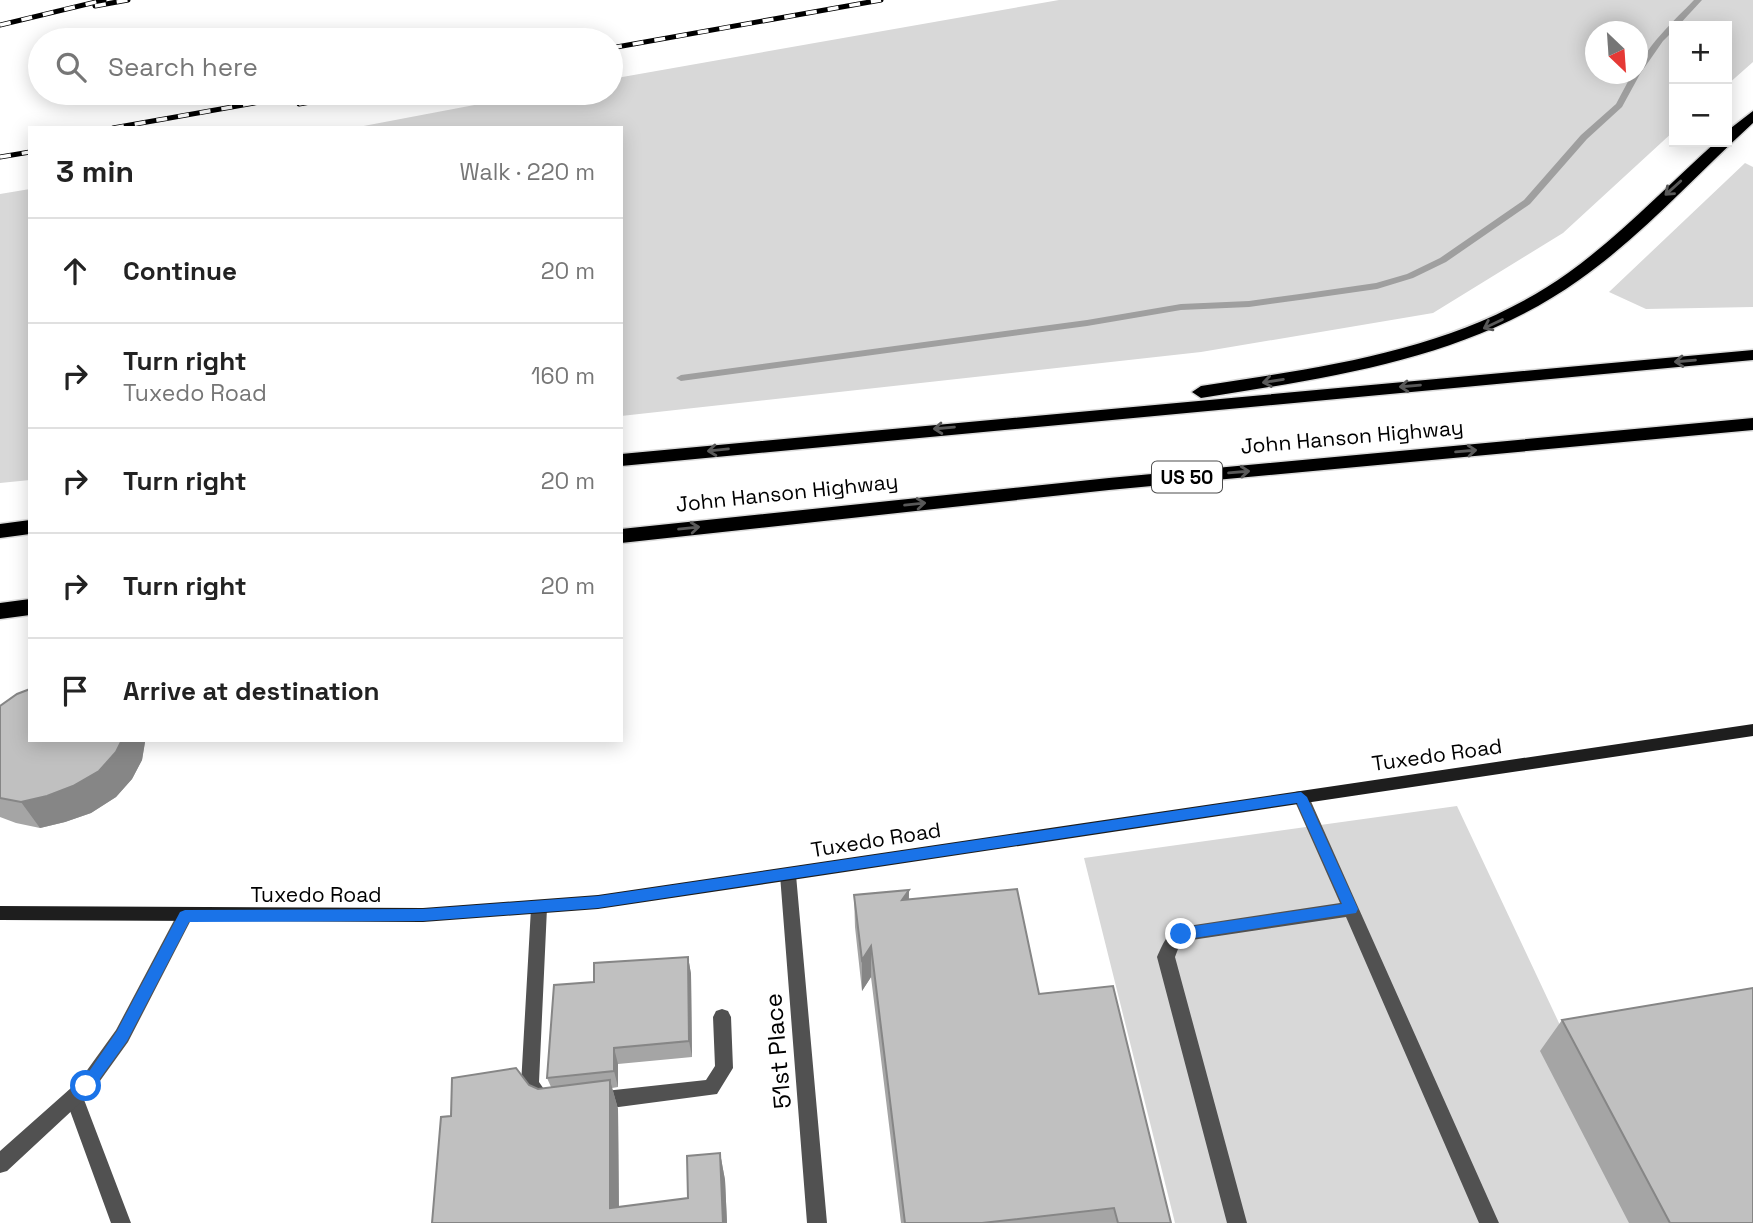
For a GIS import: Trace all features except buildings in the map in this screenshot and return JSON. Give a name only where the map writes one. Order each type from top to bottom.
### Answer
[{"type":"highway","points":[[1732,134],[1753,115]]},
{"type":"highway","points":[[1012,422],[1352,367],[1435,347],[1477,332],[1536,302],[1575,276],[1717,147]]},
{"type":"highway","points":[[623,460],[1753,355]]},
{"type":"highway","name":"John Hanson Highway","points":[[623,536],[1096,486],[1753,424]]},
{"type":"highway","points":[[0,531],[28,527]]},
{"type":"highway","points":[[0,611],[28,607]]},
{"type":"main road","name":"Tuxedo Road","points":[[2,916],[423,915],[539,908],[788,875],[1753,730]]},
{"type":"street","points":[[1301,797],[1489,1223]]},
{"type":"street","name":"51st Place","points":[[788,875],[817,1223]]},
{"type":"street","points":[[539,908],[530,1085],[548,1106],[711,1088],[724,1068],[722,1017]]},
{"type":"street","points":[[1237,1223],[1166,957],[1171,944],[1181,934],[1351,909]]},
{"type":"street","points":[[0,1164],[86,1086],[122,1036],[185,916]]},
{"type":"street","points":[[74,1097],[121,1223]]},
{"type":"shaded area","points":[[1059,0],[1753,0],[1753,62],[1732,81],[1732,21],[1669,21],[1669,136],[1563,233],[1433,313],[1201,352],[623,416],[623,126],[364,126],[475,105],[623,105],[623,77]]},
{"type":"shaded area","points":[[1745,163],[1753,167],[1753,307],[1646,309],[1609,292]]},
{"type":"shaded area","points":[[28,189],[28,480],[0,483],[0,194]]},
{"type":"shaded area","points":[[1457,806],[1653,1223],[1175,1223],[1084,858]]},
{"type":"waterway","points":[[1648,57],[1660,39],[1698,0]]},
{"type":"waterway","points":[[681,378],[1087,323],[1181,307],[1249,304],[1307,296],[1377,286],[1410,276],[1443,260],[1527,202],[1584,137],[1619,105],[1631,84]]},
{"type":"railway","points":[[0,25],[104,0]]},
{"type":"railway","points":[[95,6],[128,0]]},
{"type":"railway","points":[[623,46],[881,0]]},
{"type":"railway","points":[[124,126],[243,105]]},
{"type":"railway","points":[[0,157],[28,152]]},
{"type":"route","points":[[86,1086],[122,1036],[185,916],[423,915],[482,913],[598,902],[1301,797],[1351,909],[1181,934]]}]
